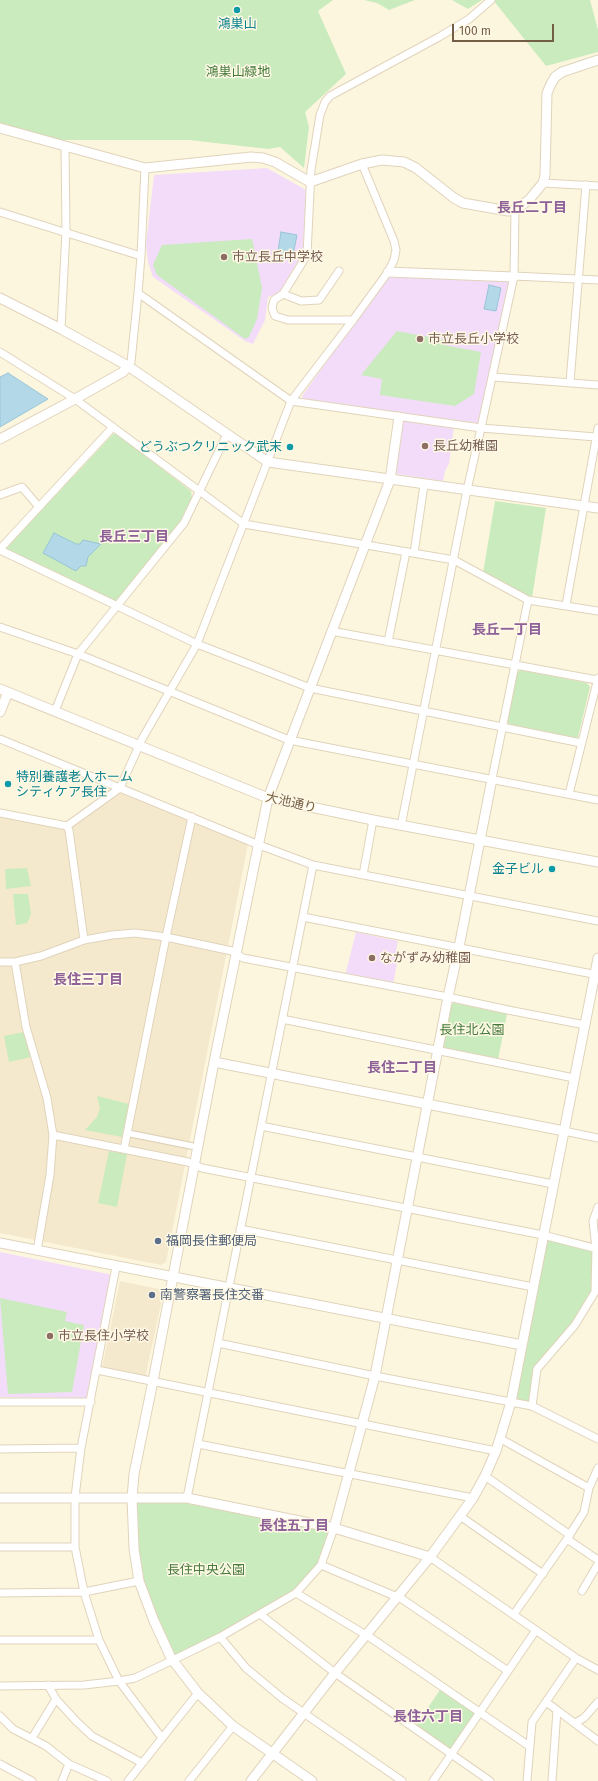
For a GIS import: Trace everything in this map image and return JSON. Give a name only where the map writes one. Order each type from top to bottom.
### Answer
[{"type":"street","points":[[354,320],[288,320],[275,316],[272,308],[274,300],[283,294],[307,255],[310,182],[320,115],[325,102],[330,96],[469,19],[491,0]]},
{"type":"street","points":[[0,128],[145,168],[251,157],[263,158],[275,162],[310,182],[362,164],[382,160],[404,162],[416,168],[454,198],[463,203],[508,211],[516,210],[529,200],[543,183],[545,175],[547,94],[554,77],[562,72],[598,60]]},
{"type":"street","points":[[61,329],[66,231],[65,146]]},
{"type":"street","points":[[0,813],[67,826],[120,788],[139,745],[197,644],[291,401],[354,320],[388,272],[394,260],[396,250],[362,164]]},
{"type":"street","points":[[0,439],[76,399],[123,372],[131,362],[141,256],[145,168]]},
{"type":"street","points":[[543,183],[598,186]]},
{"type":"street","points":[[570,382],[586,185]]},
{"type":"street","points":[[402,826],[467,490],[494,377],[514,277],[516,210]]},
{"type":"street","points":[[0,212],[66,231],[141,256]]},
{"type":"street","points":[[283,294],[301,301],[319,300],[340,271]]},
{"type":"street","points":[[388,272],[598,280]]},
{"type":"street","points":[[138,293],[291,401],[481,428],[596,437]]},
{"type":"street","points":[[0,298],[61,329],[128,366],[268,462],[424,485],[598,508]]},
{"type":"street","points":[[0,352],[76,399],[244,524],[454,560],[528,600],[598,610]]},
{"type":"street","points":[[494,377],[598,385]]},
{"type":"street","points":[[312,1781],[233,1726],[198,1693],[172,1660],[154,1621],[139,1581],[134,1550],[132,1498],[134,1474],[174,1278],[214,1062],[268,798],[390,480],[399,417]]},
{"type":"street","points":[[113,427],[0,550],[197,644],[310,688],[581,743]]},
{"type":"street","points":[[566,606],[598,428]]},
{"type":"street","points":[[55,711],[78,654],[184,523],[198,491],[227,434]]},
{"type":"street","points":[[388,642],[410,553],[424,485]]},
{"type":"street","points":[[0,495],[22,487],[39,507]]},
{"type":"street","points":[[0,1686],[84,1685],[135,1678],[220,1637],[261,1615],[296,1593],[321,1565],[334,1528],[375,1376],[448,997],[528,600]]},
{"type":"street","points":[[0,627],[78,654],[290,740],[598,800]]},
{"type":"street","points":[[331,631],[598,679],[569,794]]},
{"type":"street","points":[[0,712],[4,691]]},
{"type":"street","name":"大池通り","points":[[4,691],[268,798],[402,826],[598,862]]},
{"type":"street","points":[[0,739],[258,845],[313,865],[598,921]]},
{"type":"street","points":[[124,1149],[166,937],[192,817]]},
{"type":"street","points":[[363,876],[373,820]]},
{"type":"street","points":[[67,826],[69,830],[84,940]]},
{"type":"street","points":[[187,1498],[313,865]]},
{"type":"street","points":[[303,917],[596,974]]},
{"type":"street","points":[[0,962],[15,962],[41,956],[84,940],[112,935],[135,934],[166,937],[232,951],[243,958],[585,1025]]},
{"type":"street","points":[[251,1781],[335,1673],[430,1557],[473,1498],[496,1451],[501,1439],[511,1402],[598,958]]},
{"type":"street","points":[[15,962],[26,1027],[47,1098],[53,1135],[50,1175],[38,1251]]},
{"type":"street","points":[[282,1020],[574,1078]]},
{"type":"street","points":[[214,1062],[428,1103],[598,1138]]},
{"type":"street","points":[[261,1126],[553,1184]]},
{"type":"street","points":[[127,1133],[192,1146]]},
{"type":"street","points":[[53,1135],[188,1162],[195,1165],[250,1177],[543,1235],[597,1249]]},
{"type":"street","points":[[532,1406],[537,1369],[575,1325],[596,1292],[597,1249],[593,1221],[598,1207]]},
{"type":"street","points":[[240,1229],[533,1287]]},
{"type":"street","points":[[0,1243],[116,1267],[228,1287],[522,1345]]},
{"type":"street","points":[[116,1267],[81,1448],[75,1497],[75,1547],[84,1592],[99,1640],[120,1681],[162,1738]]},
{"type":"street","points":[[218,1343],[375,1376],[532,1406],[598,1439]]},
{"type":"street","points":[[97,1370],[496,1451]]},
{"type":"street","points":[[0,1402],[91,1402]]},
{"type":"street","points":[[501,1439],[589,1488]]},
{"type":"street","points":[[198,1444],[473,1498]]},
{"type":"street","points":[[0,1449],[81,1448]]},
{"type":"street","points":[[514,1614],[569,1537],[584,1512],[589,1488],[598,1468]]},
{"type":"street","points":[[485,1476],[598,1560]]},
{"type":"street","points":[[0,1498],[187,1498],[334,1528],[430,1557],[576,1658],[598,1670]]},
{"type":"street","points":[[460,1516],[543,1574]]},
{"type":"street","points":[[0,1546],[75,1547]]},
{"type":"street","points":[[582,1591],[598,1564]]},
{"type":"street","points":[[321,1565],[398,1597],[508,1671]]},
{"type":"street","points":[[0,1593],[84,1592],[139,1581]]},
{"type":"street","points":[[296,1593],[367,1635],[529,1746]]},
{"type":"street","points":[[261,1615],[335,1673],[490,1781]]},
{"type":"street","points":[[433,1781],[536,1630]]},
{"type":"street","points":[[220,1637],[246,1668],[282,1698],[402,1781]]},
{"type":"street","points":[[0,1640],[99,1640]]},
{"type":"street","points":[[527,1781],[532,1722],[576,1658]]},
{"type":"street","points":[[48,1685],[56,1699],[92,1736],[142,1763]]},
{"type":"street","points":[[128,1781],[198,1693]]},
{"type":"street","points":[[32,1738],[56,1699]]},
{"type":"street","points":[[546,1702],[598,1740]]},
{"type":"street","points":[[575,1723],[584,1718],[598,1702]]},
{"type":"street","points":[[552,1781],[557,1710]]},
{"type":"street","points":[[0,1716],[14,1729],[46,1746],[69,1764],[107,1781]]},
{"type":"street","points":[[189,1781],[233,1726]]},
{"type":"street","points":[[0,1764],[32,1781]]},
{"type":"street","points":[[62,1781],[69,1764]]},
{"type":"shaded area","name":"市立長丘中学校","points":[[267,168],[306,190],[303,252],[279,293],[268,297],[265,320],[253,344],[245,341],[153,277],[148,262],[146,244],[154,175]]},
{"type":"shaded area","name":"市立長丘小学校","points":[[389,275],[510,282],[478,423],[304,400],[302,396]]},
{"type":"shaded area","name":"長丘幼稚園","points":[[402,420],[454,427],[449,464],[445,471],[443,481],[397,474],[394,470]]},
{"type":"shaded area","points":[[123,792],[248,844],[166,1262],[161,1265],[0,1233],[0,817],[65,829]]},
{"type":"shaded area","name":"ながずみ幼稚園","points":[[356,932],[398,941],[394,962],[397,963],[393,985],[345,976]]},
{"type":"shaded area","name":"市立長住小学校","points":[[0,1252],[113,1275],[88,1398],[0,1397]]},
{"type":"shaded area","points":[[120,1281],[164,1290],[145,1378],[102,1368]]},
{"type":"green space","name":"鴻巣山緑地","points":[[0,0],[333,0],[318,11],[346,74],[305,112],[309,127],[304,168],[280,147],[268,149],[189,140],[56,140],[0,126]]},
{"type":"green space","points":[[364,0],[415,0],[389,10],[377,3]]},
{"type":"green space","points":[[452,0],[482,0],[468,9]]},
{"type":"green space","points":[[493,0],[590,0],[598,30],[598,52],[546,66]]},
{"type":"green space","points":[[252,239],[262,288],[257,319],[249,337],[245,339],[157,275],[153,265],[162,245]]},
{"type":"green space","points":[[397,331],[445,340],[444,345],[481,352],[474,394],[455,406],[380,395],[382,379],[361,375]]},
{"type":"green space","points":[[113,434],[117,434],[132,444],[143,454],[145,453],[152,458],[152,461],[191,491],[192,498],[183,515],[183,519],[116,604],[7,550],[6,547],[44,508],[50,499],[62,489],[62,485],[68,479],[73,477]]},
{"type":"green space","points":[[495,501],[546,508],[532,598],[527,598],[483,573]]},
{"type":"green space","points":[[521,670],[587,683],[590,687],[578,737],[573,739],[511,726],[507,722],[517,672]]},
{"type":"green space","points":[[27,868],[31,886],[6,889],[5,869]]},
{"type":"green space","points":[[13,894],[28,894],[31,914],[27,923],[16,925]]},
{"type":"green space","name":"長住北公園","points":[[454,1003],[507,1014],[498,1060],[445,1048],[443,1046],[451,1004]]},
{"type":"green space","points":[[24,1032],[31,1057],[9,1062],[4,1036]]},
{"type":"green space","points":[[97,1096],[129,1104],[122,1137],[85,1130],[97,1117],[100,1108]]},
{"type":"green space","points":[[109,1151],[127,1154],[117,1207],[98,1203]]},
{"type":"green space","points":[[543,1235],[596,1249],[595,1292],[575,1325],[537,1369],[532,1406],[515,1403]]},
{"type":"green space","points":[[0,1298],[67,1312],[65,1321],[84,1325],[72,1392],[8,1394]]},
{"type":"green space","name":"長住中央公園","points":[[132,1498],[187,1498],[334,1528],[327,1552],[296,1593],[173,1660],[139,1581]]},
{"type":"green space","points":[[442,1687],[480,1712],[451,1754],[414,1728]]},
{"type":"water","points":[[281,232],[297,235],[292,260],[277,257]]},
{"type":"water","points":[[489,285],[501,288],[496,311],[484,309]]},
{"type":"water","points":[[8,373],[48,399],[0,427],[0,377]]},
{"type":"water","points":[[54,533],[76,544],[80,544],[83,540],[101,544],[88,557],[86,566],[81,566],[76,571],[43,553]]},
{"type":"place","name":"鴻巣山","points":[[237,10]]},
{"type":"place","name":"市立長丘中学校","points":[[224,257]]},
{"type":"place","name":"市立長丘小学校","points":[[420,339]]},
{"type":"place","name":"長丘幼稚園","points":[[425,446]]},
{"type":"place","name":"どうぶつクリニック武末","points":[[290,447]]},
{"type":"place","name":"特別養護老人ホーム シティケア長住","points":[[8,784]]},
{"type":"place","name":"金子ビル","points":[[552,869]]},
{"type":"place","name":"ながずみ幼稚園","points":[[372,958]]},
{"type":"place","name":"福岡長住郵便局","points":[[158,1241]]},
{"type":"place","name":"南警察署長住交番","points":[[152,1295]]},
{"type":"place","name":"市立長住小学校","points":[[50,1336]]},
{"type":"district","name":"長丘二丁目","points":[[532,208]]},
{"type":"district","name":"長丘三丁目","points":[[134,537]]},
{"type":"district","name":"長丘一丁目","points":[[507,630]]},
{"type":"district","name":"長住三丁目","points":[[88,980]]},
{"type":"district","name":"長住二丁目","points":[[402,1068]]},
{"type":"district","name":"長住五丁目","points":[[294,1526]]},
{"type":"district","name":"長住六丁目","points":[[428,1717]]}]
